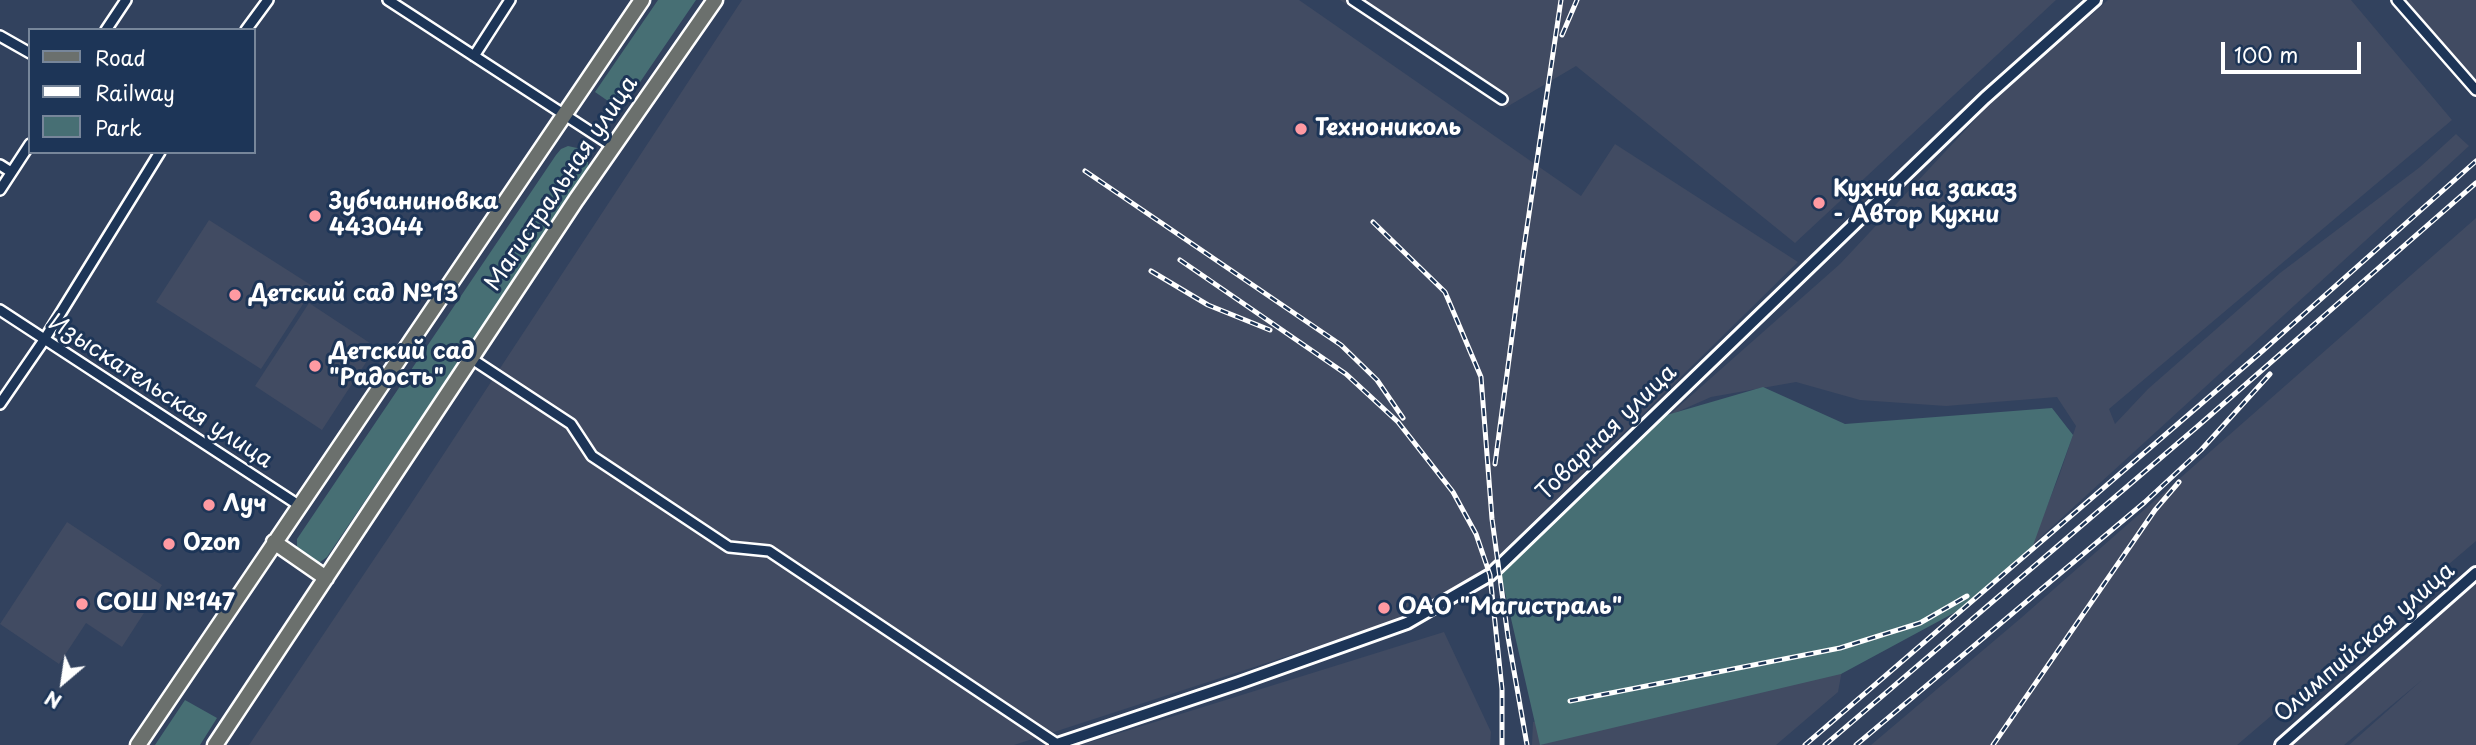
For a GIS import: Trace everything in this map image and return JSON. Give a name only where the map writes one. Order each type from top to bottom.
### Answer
[{"type":"main road","name":"Магистральная улица","points":[[138,745],[642,0]]},
{"type":"main road","name":"Магистральная улица","points":[[215,745],[576,200],[715,0]]},
{"type":"main road","points":[[274,542],[326,578]]},
{"type":"street","points":[[107,28],[127,0]]},
{"type":"street","points":[[247,28],[268,0]]},
{"type":"street","points":[[388,0],[614,147]]},
{"type":"street","points":[[474,56],[510,0]]},
{"type":"street","points":[[1353,0],[1502,99]]},
{"type":"street","name":"Товарная улица","points":[[1056,745],[1240,683],[1407,622],[1490,575],[1985,98],[2095,0]]},
{"type":"street","points":[[2397,0],[2476,90]]},
{"type":"street","points":[[0,36],[28,52]]},
{"type":"street","points":[[0,190],[28,147]]},
{"type":"street","points":[[0,404],[44,340],[159,154]]},
{"type":"street","points":[[0,165],[11,172]]},
{"type":"street","name":"Изыскательская улица","points":[[0,310],[300,506]]},
{"type":"street","points":[[472,359],[571,424],[592,456],[729,547],[769,551],[1056,745]]},
{"type":"street","name":"Олимпийская улица","points":[[2281,745],[2476,573]]},
{"type":"shaded area","points":[[742,0],[1299,0],[1581,196],[1615,144],[1798,262],[1481,573],[1405,618],[1014,745],[249,745]]},
{"type":"shaded area","points":[[1340,0],[2056,0],[1795,243],[1576,66],[1505,108]]},
{"type":"shaded area","points":[[2108,0],[2351,0],[2452,120],[2109,409],[2115,424],[2148,389],[2280,273],[2420,167],[2456,134],[2469,146],[2031,546],[2076,426],[2057,397],[1946,406],[1860,400],[1796,382],[1711,397],[1668,416],[1840,264],[1988,106]]},
{"type":"shaded area","points":[[2405,0],[2476,0],[2476,79]]},
{"type":"shaded area","points":[[2476,218],[2476,541],[2237,745],[1871,745],[2021,618]]},
{"type":"shaded area","name":"Детский сад №13","points":[[209,220],[314,287],[261,369],[156,302]]},
{"type":"shaded area","name":"Детский сад \"Радость\"","points":[[309,303],[376,347],[322,430],[255,386]]},
{"type":"shaded area","name":"СОШ №147","points":[[67,522],[162,585],[122,647],[86,623],[59,664],[0,624]]},
{"type":"shaded area","points":[[2476,576],[2476,745],[2349,745],[2422,680],[2344,745],[2283,745]]},
{"type":"shaded area","points":[[1444,632],[1491,732],[1490,745],[1081,745]]},
{"type":"shaded area","points":[[1843,665],[1838,692],[1776,745],[1532,745],[1533,722],[1693,685]]},
{"type":"green space","points":[[658,0],[696,0],[621,110],[595,92]]},
{"type":"green space","points":[[568,146],[586,153],[588,170],[327,557],[319,563],[311,562],[302,556],[297,547],[297,539],[556,155]]},
{"type":"green space","points":[[1763,387],[1845,424],[2052,408],[2073,435],[2031,551],[1965,607],[1841,674],[1540,745],[1499,566],[1653,419]]},
{"type":"green space","points":[[185,700],[217,718],[200,745],[155,745]]},
{"type":"railway","points":[[1495,464],[1561,0]]},
{"type":"railway","points":[[1562,35],[1577,0]]},
{"type":"railway","points":[[1805,745],[2259,354],[2476,161]]},
{"type":"railway","points":[[1085,171],[1341,345],[1377,380],[1403,418]]},
{"type":"railway","points":[[1825,745],[2198,426],[2476,183]]},
{"type":"railway","points":[[1373,222],[1445,292],[1481,377],[1492,519],[1508,637],[1527,745]]},
{"type":"railway","points":[[1180,260],[1346,374],[1398,422],[1453,492],[1476,534],[1490,575],[1502,689],[1502,745]]},
{"type":"railway","points":[[1151,271],[1208,305],[1270,330]]},
{"type":"railway","points":[[1856,745],[2145,502],[2201,450],[2270,374]]},
{"type":"railway","points":[[1993,745],[2155,510],[2179,482]]},
{"type":"railway","points":[[1570,701],[1840,648],[1920,623],[1967,596]]},
{"type":"place","name":"Технониколь","points":[[1301,129]]},
{"type":"place","name":"Кухни на заказ - Автор Кухни","points":[[1819,203]]},
{"type":"place","name":"Зубчаниновка 443044","points":[[315,216]]},
{"type":"place","name":"Детский сад №13","points":[[235,295]]},
{"type":"place","name":"Детский сад \"Радость\"","points":[[315,366]]},
{"type":"place","name":"Луч","points":[[209,505]]},
{"type":"place","name":"Ozon","points":[[169,544]]},
{"type":"place","name":"СОШ №147","points":[[82,604]]},
{"type":"place","name":"ОАО \"Магистраль\"","points":[[1384,608]]}]
